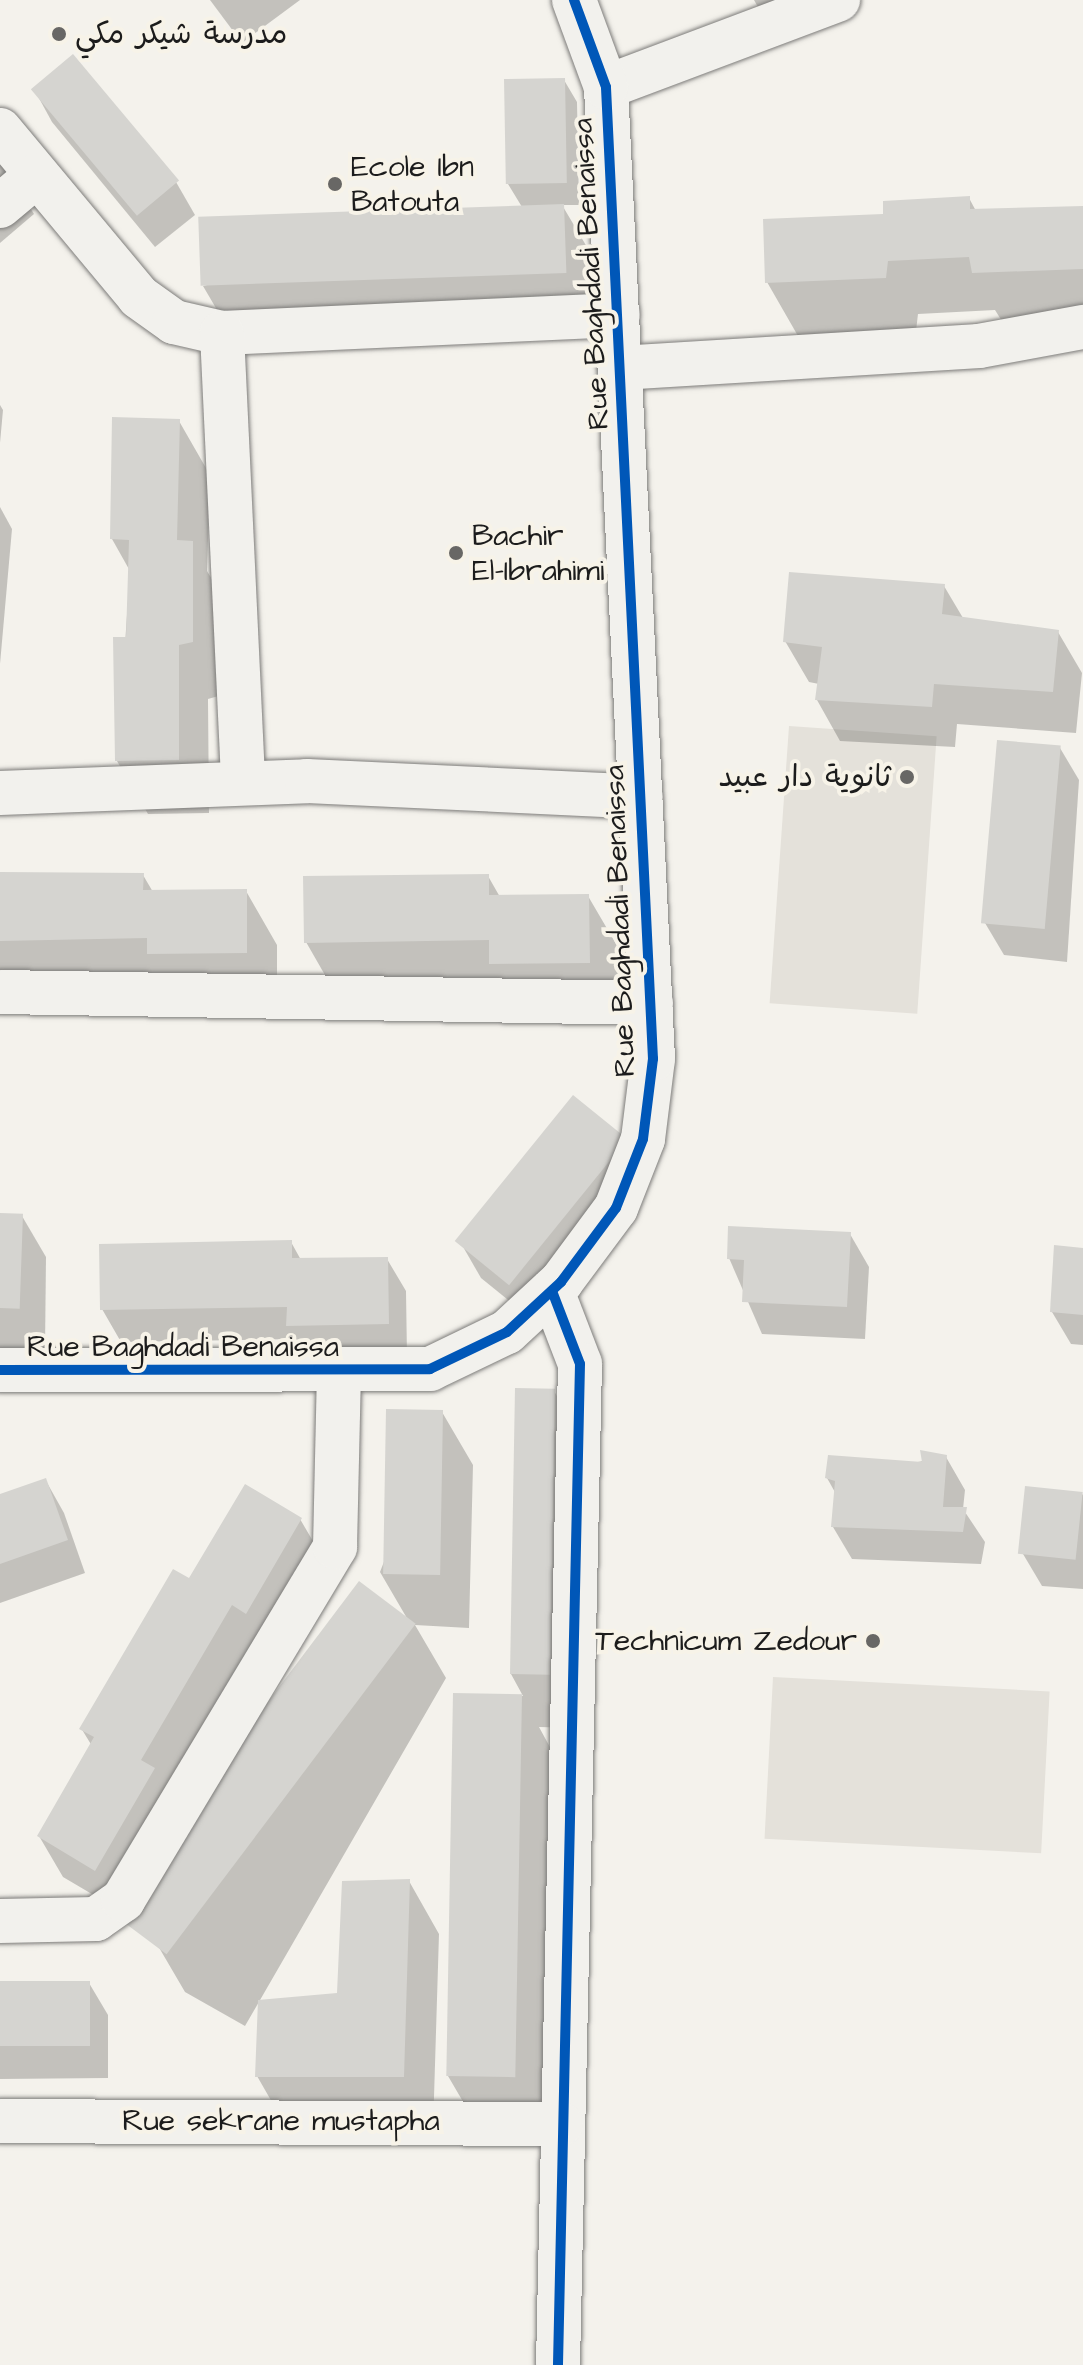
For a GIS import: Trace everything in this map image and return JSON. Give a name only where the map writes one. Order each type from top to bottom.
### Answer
[{"type":"street","name":"Rue Baghdadi Benaissa","points":[[0,1370],[339,1372],[430,1369],[507,1332],[552,1291],[616,1208],[643,1139],[653,1059],[606,87],[574,0]]},
{"type":"street","points":[[606,87],[838,0]]},
{"type":"street","points":[[0,130],[139,297],[174,322],[222,333],[618,315]]},
{"type":"street","points":[[0,206],[37,175]]},
{"type":"street","points":[[620,368],[979,346],[1083,327]]},
{"type":"street","points":[[222,333],[243,783]]},
{"type":"street","points":[[0,793],[307,781],[641,797]]},
{"type":"street","points":[[0,992],[651,1003]]},
{"type":"street","points":[[552,1291],[580,1364],[558,2365]]},
{"type":"street","points":[[0,1921],[96,1919],[123,1900],[335,1547],[339,1372]]},
{"type":"street","name":"Rue sekrane mustapha","points":[[0,2121],[561,2124]]},
{"type":"shaded area","points":[[789,726],[937,736],[917,1014],[770,1003]]},
{"type":"shaded area","points":[[773,1677],[1050,1691],[1041,1853],[765,1839]]},
{"type":"building","points":[[73,54],[179,180],[137,216],[31,89]]},
{"type":"building","points":[[565,78],[567,183],[506,184],[504,79]]},
{"type":"building","points":[[970,196],[970,209],[1083,206],[1083,269],[972,273],[969,257],[888,261],[886,278],[765,283],[763,219],[883,214],[883,201]]},
{"type":"building","points":[[564,204],[566,273],[201,286],[198,217]]},
{"type":"building","points":[[112,417],[180,419],[177,540],[193,541],[193,642],[179,645],[179,760],[115,761],[113,637],[126,637],[129,540],[110,539]]},
{"type":"building","points":[[789,572],[945,584],[942,614],[1059,630],[1053,692],[934,684],[932,707],[815,700],[822,647],[783,642]]},
{"type":"building","points":[[997,740],[1061,746],[1045,929],[981,923]]},
{"type":"building","points":[[0,872],[144,873],[143,890],[247,889],[247,953],[147,954],[147,938],[0,941]]},
{"type":"building","points":[[489,874],[489,895],[589,894],[590,963],[489,964],[489,940],[304,943],[303,876]]},
{"type":"building","points":[[573,1095],[627,1139],[509,1285],[455,1241]]},
{"type":"building","points":[[0,1213],[23,1214],[20,1309],[0,1308]]},
{"type":"building","points":[[728,1226],[851,1232],[847,1307],[742,1302],[744,1260],[727,1259]]},
{"type":"building","points":[[292,1240],[292,1258],[388,1257],[389,1324],[286,1326],[287,1307],[100,1310],[99,1244]]},
{"type":"building","points":[[1054,1245],[1083,1248],[1083,1315],[1050,1312]]},
{"type":"building","points":[[515,1388],[555,1389],[550,1675],[510,1674]]},
{"type":"building","points":[[386,1409],[443,1410],[440,1575],[383,1574]]},
{"type":"building","points":[[920,1450],[947,1455],[943,1507],[967,1507],[963,1532],[831,1527],[835,1481],[825,1478],[828,1455],[922,1462]]},
{"type":"building","points":[[46,1478],[68,1540],[0,1564],[0,1494]]},
{"type":"building","points":[[245,1484],[302,1518],[246,1614],[232,1605],[141,1760],[155,1768],[95,1871],[37,1836],[94,1737],[79,1729],[173,1569],[189,1578]]},
{"type":"building","points":[[1025,1486],[1083,1492],[1076,1560],[1018,1554]]},
{"type":"building","points":[[359,1581],[416,1624],[167,1954],[110,1912]]},
{"type":"building","points":[[453,1693],[522,1694],[515,2077],[446,2076]]},
{"type":"building","points":[[410,1879],[404,2077],[255,2077],[258,2000],[337,1993],[342,1881]]},
{"type":"building","points":[[0,1981],[90,1981],[90,2046],[0,2046]]},
{"type":"cycle path","points":[[0,1370],[430,1369],[507,1332],[561,1282],[616,1208],[643,1139],[653,1059],[606,87],[574,0]]},
{"type":"cycle path","points":[[552,1291],[580,1364],[558,2365]]},
{"type":"place","name":"مدرسة شيكر مكي","points":[[59,34]]},
{"type":"place","name":"Ecole Ibn Batouta","points":[[335,184]]},
{"type":"place","name":"Bachir El-Ibrahimi","points":[[456,553]]},
{"type":"place","name":"ثانوية دار عبيد","points":[[907,777]]},
{"type":"place","name":"Technicum Zedour","points":[[873,1641]]}]
